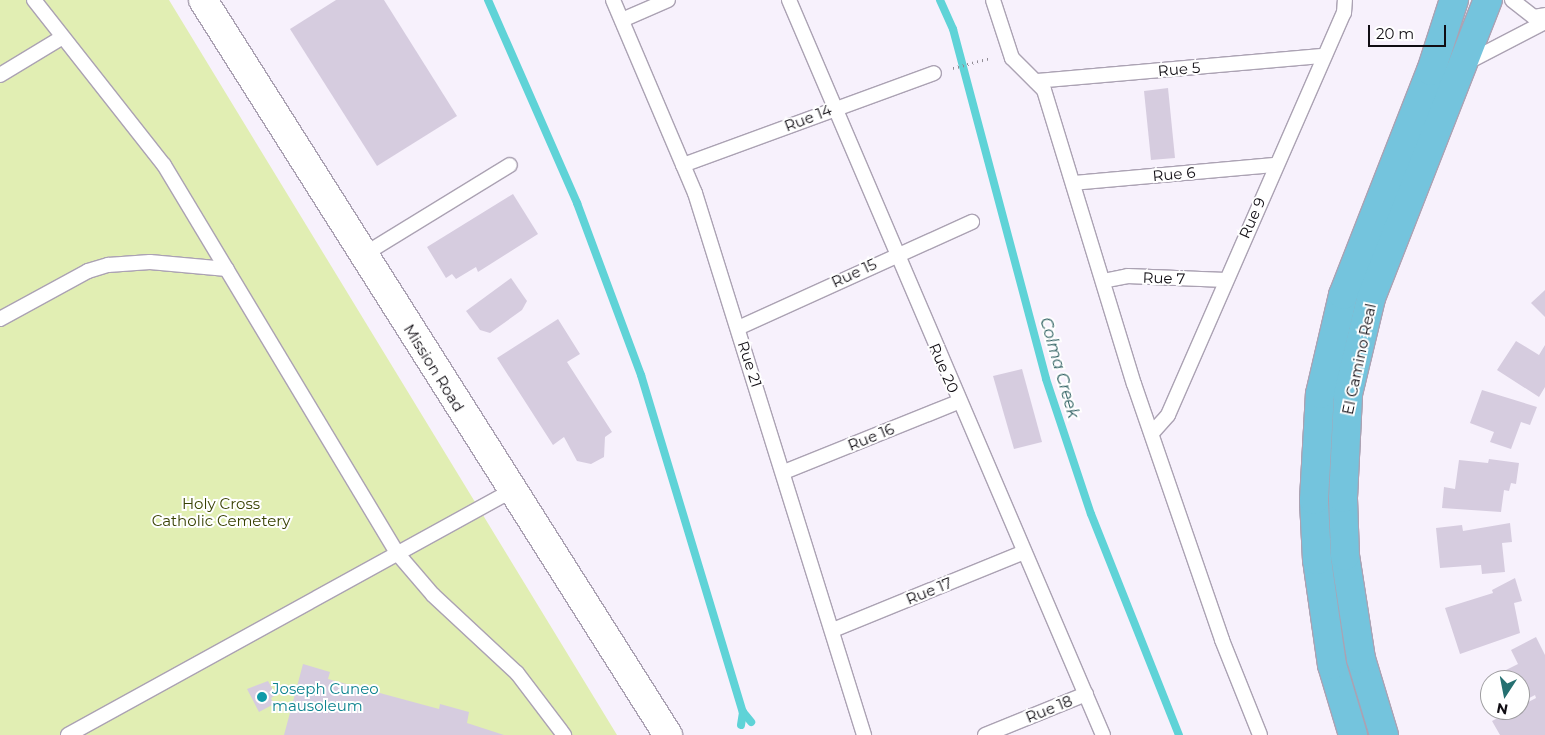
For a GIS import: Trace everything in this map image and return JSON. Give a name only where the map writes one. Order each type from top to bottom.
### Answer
[{"type":"main road","name":"El Camino Real","points":[[1353,735],[1332,664],[1317,560],[1314,500],[1320,394],[1343,295],[1431,71],[1454,0]]},
{"type":"main road","name":"El Camino Real","points":[[1384,735],[1361,659],[1345,556],[1343,498],[1348,394],[1371,298],[1488,0]]},
{"type":"street","name":"Mission Road","points":[[202,0],[511,491],[668,735]]},
{"type":"lane","points":[[34,0],[61,38],[137,127],[227,269],[398,553],[434,595],[517,673],[564,735]]},
{"type":"lane","name":"Rue 21","points":[[613,0],[684,165],[784,472],[864,735]]},
{"type":"lane","points":[[622,20],[668,0]]},
{"type":"lane","name":"Rue 20","points":[[789,0],[958,402],[1103,735]]},
{"type":"lane","points":[[993,0],[1012,58],[1044,90],[1152,433],[1222,640],[1260,735]]},
{"type":"lane","name":"Rue 9","points":[[1152,433],[1168,415],[1322,56],[1344,13],[1345,0]]},
{"type":"lane","points":[[1512,0],[1534,16],[1545,16]]},
{"type":"lane","points":[[1462,66],[1545,22]]},
{"type":"lane","points":[[0,75],[61,38]]},
{"type":"lane","name":"Rue 5","points":[[1036,81],[1322,56]]},
{"type":"lane","name":"Rue 14","points":[[684,165],[934,73]]},
{"type":"lane","points":[[363,255],[510,165]]},
{"type":"lane","name":"Rue 6","points":[[1073,184],[1275,165]]},
{"type":"lane","name":"Rue 15","points":[[738,328],[896,253],[972,222]]},
{"type":"lane","points":[[0,319],[88,271],[108,265],[150,262],[227,269]]},
{"type":"lane","name":"Rue 7","points":[[1103,281],[1128,276],[1225,280]]},
{"type":"lane","name":"Rue 16","points":[[784,472],[958,402]]},
{"type":"lane","points":[[68,735],[511,491]]},
{"type":"lane","name":"Rue 17","points":[[833,630],[1024,552]]},
{"type":"lane","name":"Rue 18","points":[[985,735],[1086,694]]},
{"type":"lane","points":[[551,717],[554,735]]},
{"type":"path","points":[[953,68],[972,63]]},
{"type":"green space","name":"Holy Cross Catholic Cemetery","points":[[0,0],[169,0],[617,735],[0,735]]},
{"type":"building","points":[[336,0],[384,0],[457,116],[377,166],[290,29]]},
{"type":"building","points":[[1168,88],[1175,158],[1151,160],[1144,91]]},
{"type":"building","points":[[513,194],[538,234],[478,272],[476,267],[456,279],[452,274],[446,278],[427,247]]},
{"type":"building","points":[[511,278],[527,301],[522,310],[490,333],[480,330],[466,311]]},
{"type":"building","points":[[1545,290],[1545,317],[1531,303]]},
{"type":"building","points":[[558,319],[580,354],[567,362],[612,432],[605,437],[604,457],[591,464],[577,461],[564,437],[553,445],[497,358]]},
{"type":"building","points":[[1516,341],[1539,355],[1545,345],[1545,387],[1539,397],[1497,370]]},
{"type":"building","points":[[1022,369],[1042,442],[1014,449],[993,376]]},
{"type":"building","points":[[1482,390],[1537,407],[1530,425],[1521,422],[1511,449],[1490,442],[1494,432],[1470,423]]},
{"type":"building","points":[[1489,459],[1519,463],[1516,484],[1511,483],[1509,491],[1504,490],[1501,512],[1442,508],[1444,487],[1455,489],[1459,460],[1488,463]]},
{"type":"building","points":[[1510,523],[1512,542],[1502,543],[1505,572],[1482,574],[1481,565],[1440,568],[1436,528],[1462,525],[1463,531]]},
{"type":"building","points":[[1515,578],[1522,601],[1514,603],[1520,633],[1460,654],[1445,608],[1493,593],[1492,590]]},
{"type":"building","points":[[1536,637],[1545,655],[1545,735],[1500,735],[1492,721],[1530,720],[1530,701],[1536,698],[1535,695],[1530,698],[1530,670],[1506,670],[1518,664],[1511,650]]},
{"type":"building","points":[[303,664],[330,672],[328,679],[439,709],[440,704],[469,712],[467,723],[504,735],[284,735]]},
{"type":"building","name":"Joseph Cuneo mausoleum","points":[[268,681],[276,695],[271,698],[274,704],[259,712],[247,689]]},
{"type":"waterway","points":[[488,0],[577,203],[641,375],[743,712],[751,722]]},
{"type":"waterway","name":"Colma Creek","points":[[940,0],[953,29],[1046,379],[1091,514],[1179,735]]},
{"type":"waterway","points":[[741,725],[743,712]]},
{"type":"place","name":"Joseph Cuneo mausoleum","points":[[262,697]]}]
